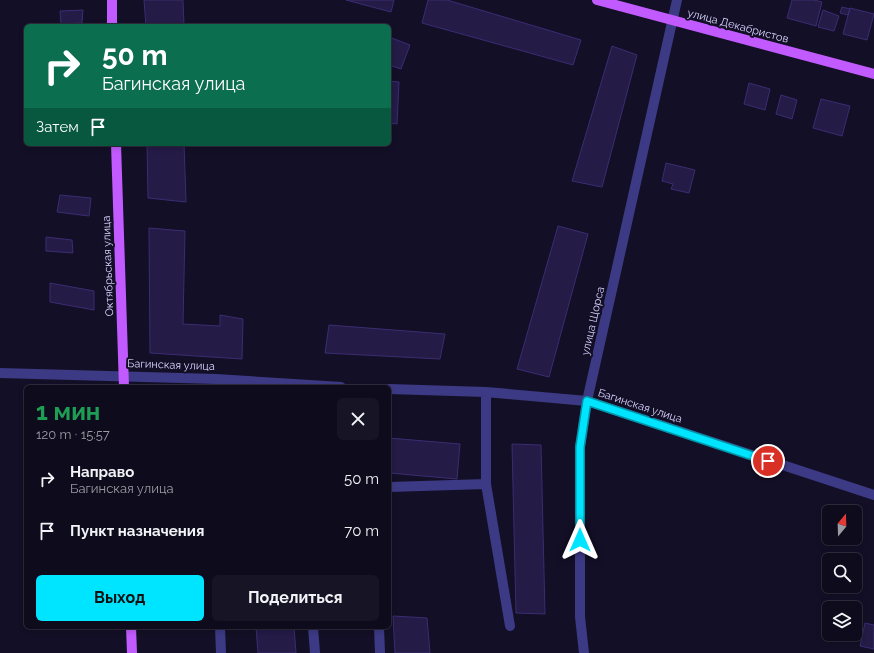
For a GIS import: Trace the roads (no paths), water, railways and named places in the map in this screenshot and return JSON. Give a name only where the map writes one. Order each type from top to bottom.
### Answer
[{"type":"main road","points":[[112,0],[112,24]]},
{"type":"main road","name":"улица Декабристов","points":[[597,0],[874,74]]},
{"type":"main road","name":"Октябрьская улица","points":[[116,146],[124,385]]},
{"type":"main road","points":[[132,629],[132,653]]},
{"type":"street","name":"улица Щорса","points":[[584,653],[580,617],[580,447],[587,401],[677,0]]},
{"type":"street","name":"Багинская улица","points":[[0,373],[124,376],[216,383],[278,385]]},
{"type":"street","name":"Багинская улица","points":[[391,389],[486,392],[587,401],[874,496]]},
{"type":"street","points":[[486,392],[486,484],[510,626]]},
{"type":"street","points":[[391,487],[486,484]]},
{"type":"street","points":[[220,629],[221,653]]},
{"type":"street","points":[[313,629],[315,653]]},
{"type":"street","points":[[378,629],[380,653]]}]
